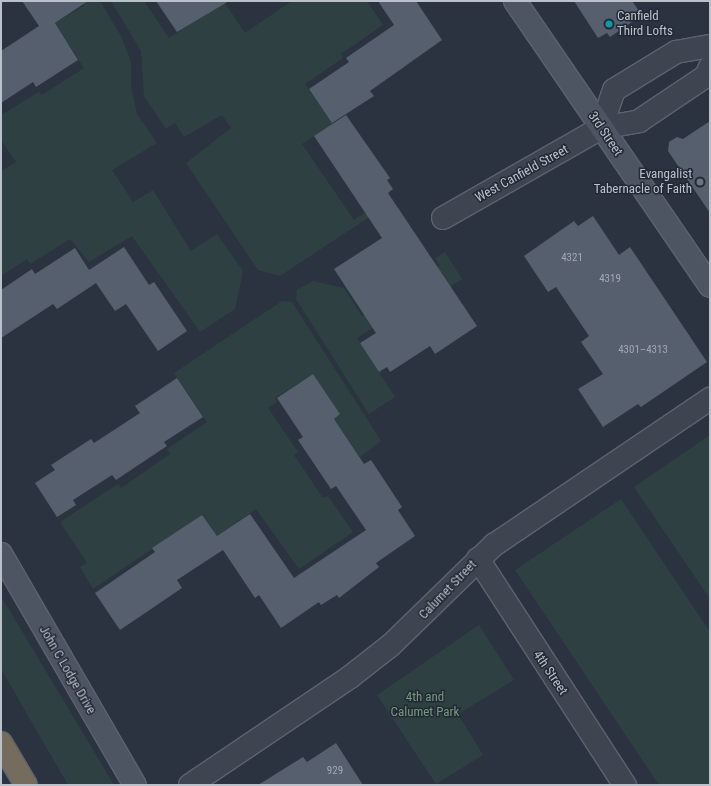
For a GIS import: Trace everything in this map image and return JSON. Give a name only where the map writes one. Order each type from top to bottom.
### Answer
[{"type":"highway","points":[[1,743],[26,785]]},
{"type":"street","name":"3rd Street","points":[[515,1],[600,128],[710,286]]},
{"type":"street","points":[[600,128],[614,90],[676,52],[710,46]]},
{"type":"street","name":"West Canfield Street","points":[[443,218],[600,128],[639,121],[706,76],[710,67]]},
{"type":"street","name":"Calumet Street","points":[[190,785],[350,677],[391,645],[440,600],[478,559],[494,545],[710,399]]},
{"type":"street","name":"John C Lodge Drive","points":[[1,554],[135,785]]},
{"type":"street","name":"4th Street","points":[[478,559],[625,785]]},
{"type":"green space","points":[[81,1],[100,1],[122,38],[131,62],[131,87],[137,114],[157,143],[112,170],[133,202],[153,190],[191,251],[217,234],[243,271],[235,309],[200,332],[132,236],[89,262],[70,239],[30,264],[27,259],[1,276],[1,171],[16,162],[1,140],[1,115],[39,92],[42,95],[84,68],[55,23],[84,6]]},
{"type":"green space","points":[[111,1],[144,1],[169,38],[224,2],[245,33],[292,1],[367,1],[383,25],[341,54],[343,58],[305,84],[333,124],[302,144],[354,220],[387,198],[392,202],[280,276],[258,270],[186,163],[231,128],[222,115],[184,137],[175,123],[166,129],[144,96],[141,51]]},
{"type":"green space","points":[[445,252],[462,279],[408,313],[404,308],[357,338],[395,397],[369,414],[296,299],[297,290],[313,281],[344,288],[362,316],[440,266],[435,258]]},
{"type":"green space","points":[[282,301],[292,302],[381,441],[360,457],[334,419],[340,414],[313,374],[275,398],[277,402],[268,408],[298,452],[294,455],[323,498],[328,496],[353,532],[299,569],[256,509],[217,536],[202,515],[93,589],[80,567],[87,563],[60,522],[118,484],[121,488],[170,454],[167,449],[207,422],[174,373]]},
{"type":"green space","points":[[710,435],[710,599],[634,487]]},
{"type":"green space","points":[[621,499],[710,632],[710,785],[659,785],[515,570]]},
{"type":"green space","points":[[1,596],[114,785],[68,785],[1,669]]},
{"type":"green space","name":"4th and Calumet Park","points":[[479,625],[514,680],[458,714],[483,755],[436,784],[377,695]]},
{"type":"building","points":[[22,1],[88,1],[55,23],[78,60],[36,87],[33,82],[1,103],[1,51],[39,26]]},
{"type":"building","points":[[156,1],[229,1],[177,32]]},
{"type":"building","points":[[378,1],[416,1],[442,40],[370,91],[374,96],[332,123],[309,89],[349,62],[346,58],[394,25]]},
{"type":"building","name":"Canfield Third Lofts","points":[[574,1],[632,1],[642,15],[610,37],[607,33],[598,38]]},
{"type":"building","points":[[346,115],[390,178],[387,180],[393,189],[388,193],[477,326],[435,354],[430,346],[390,372],[387,367],[379,372],[360,343],[376,333],[334,269],[382,238],[314,136]]},
{"type":"building","name":"Evangalist Tabernacle of Faith","points":[[710,121],[710,213],[668,151],[669,142],[677,137],[683,139]]},
{"type":"building","points":[[593,216],[619,255],[630,247],[707,362],[641,407],[638,404],[603,427],[578,389],[603,374],[581,342],[589,336],[556,287],[548,292],[524,256],[574,221],[578,226]]},
{"type":"building","points":[[124,247],[149,285],[154,282],[187,331],[158,351],[126,304],[115,311],[96,283],[57,309],[53,304],[1,338],[1,290],[32,269],[35,274],[75,248],[89,270]]},
{"type":"building","points":[[313,374],[340,414],[334,419],[364,464],[371,460],[402,507],[398,510],[415,536],[376,563],[379,567],[339,598],[337,595],[321,605],[319,602],[281,628],[259,595],[255,598],[223,550],[177,580],[182,588],[120,630],[95,593],[155,552],[152,548],[202,515],[217,536],[250,514],[294,578],[366,530],[336,486],[331,489],[298,440],[303,437],[277,398]]},
{"type":"building","points":[[177,378],[203,417],[164,442],[167,446],[116,480],[112,475],[73,500],[76,505],[57,517],[35,483],[55,470],[51,465],[91,439],[94,443],[140,413],[135,406]]},
{"type":"building","points":[[336,743],[363,785],[258,785],[303,757],[307,762]]},
{"type":"place","name":"Canfield Third Lofts","points":[[609,24]]},
{"type":"place","name":"Evangalist Tabernacle of Faith","points":[[700,182]]}]
